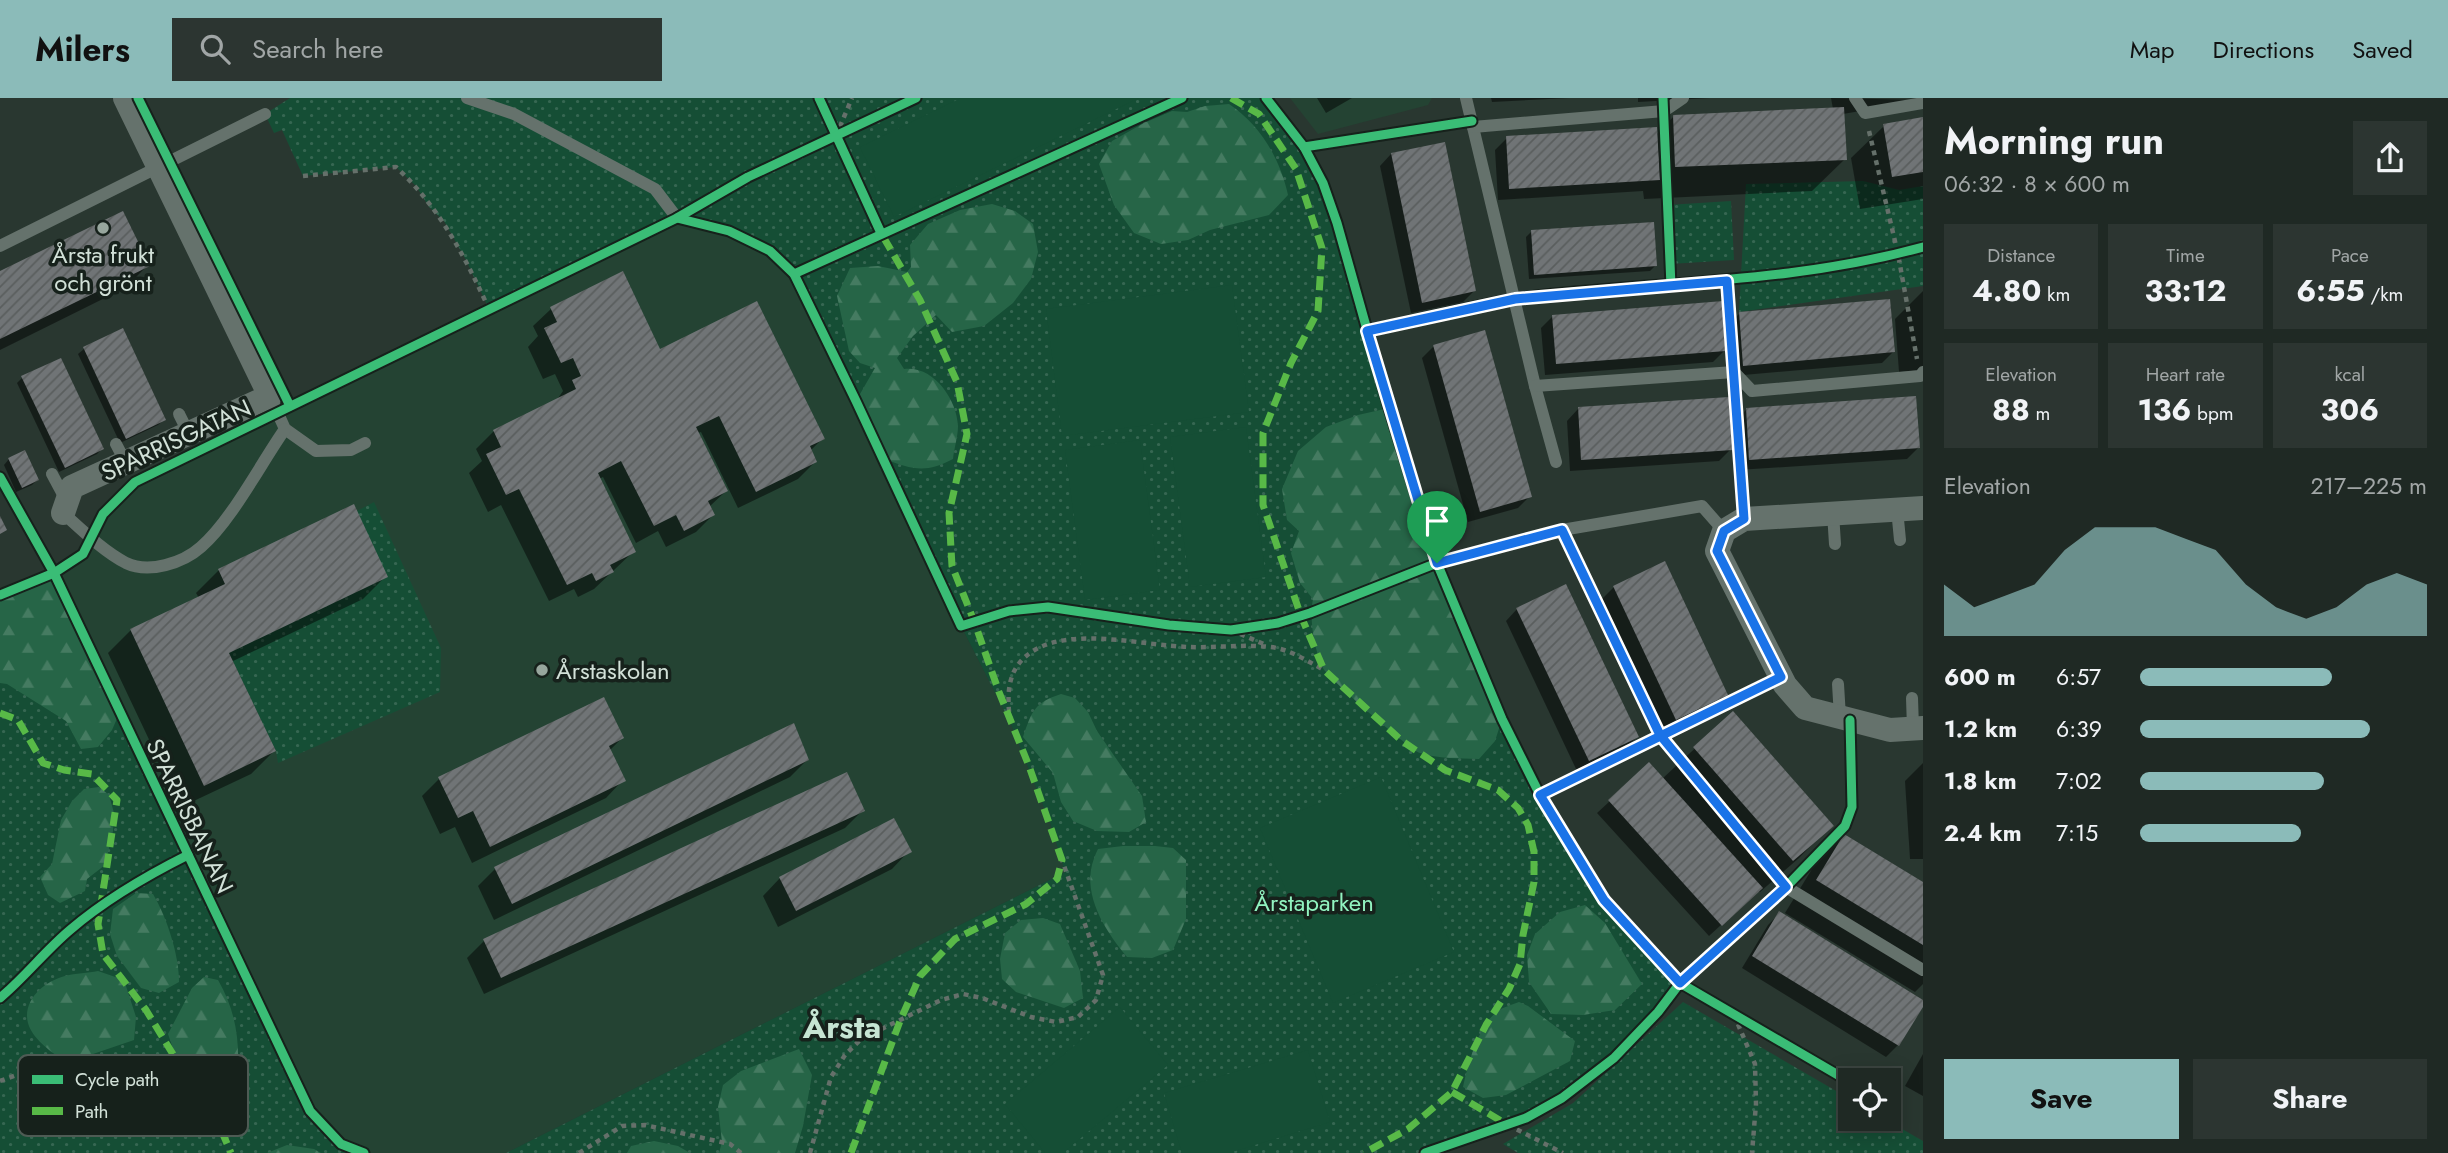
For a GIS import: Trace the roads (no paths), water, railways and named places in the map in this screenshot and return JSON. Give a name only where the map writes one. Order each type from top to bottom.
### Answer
[{"type":"street","name":"SPARRISGATAN","points":[[65,507],[72,487],[121,453],[184,424],[270,396],[125,98]]},
{"type":"street","points":[[1918,728],[1890,730],[1805,708],[1785,685],[1717,551],[1724,531],[1744,519],[1923,508]]},
{"type":"lane","points":[[467,98],[514,114],[655,189],[677,218]]},
{"type":"lane","points":[[1466,98],[1535,386],[1556,462]]},
{"type":"lane","points":[[1473,127],[1664,111],[1683,98]]},
{"type":"lane","points":[[1856,98],[1865,113],[1923,103]]},
{"type":"lane","points":[[0,246],[265,114]]},
{"type":"lane","points":[[1535,386],[1734,372],[1752,391],[1921,374]]},
{"type":"lane","points":[[270,396],[285,429],[316,452],[351,450],[365,443]]},
{"type":"lane","points":[[52,474],[65,507],[128,564],[151,568],[180,560],[201,548],[219,528],[285,429]]},
{"type":"lane","points":[[1724,531],[1702,506],[1562,530],[1660,735],[1786,887],[1923,970]]},
{"type":"lane","points":[[1897,509],[1900,540]]},
{"type":"lane","points":[[1833,513],[1835,544]]},
{"type":"lane","points":[[1838,684],[1840,717]]},
{"type":"lane","points":[[1912,698],[1918,728]]},
{"type":"place","name":"Årsta frukt och grönt","points":[[103,228]]},
{"type":"place","name":"Årstaskolan","points":[[542,670]]},
{"type":"district","name":"Årsta","points":[[842,1027]]},
{"type":"park label","name":"Årstaparken","points":[[1314,902]]}]
